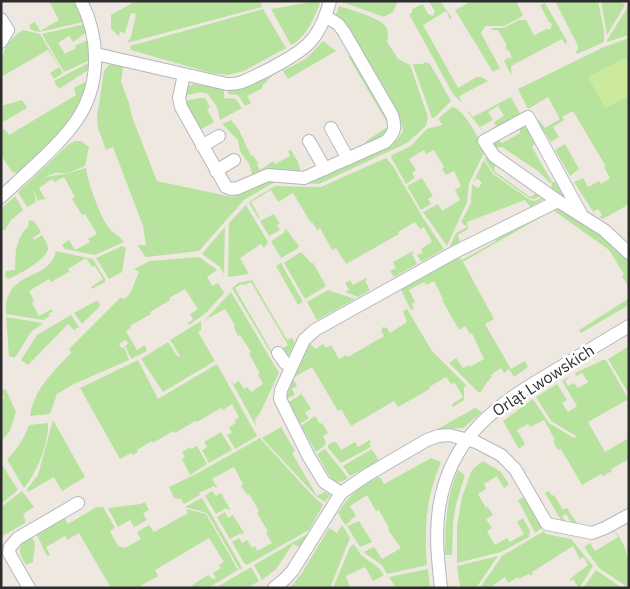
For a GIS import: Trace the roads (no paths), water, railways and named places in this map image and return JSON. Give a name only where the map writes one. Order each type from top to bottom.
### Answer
[{"type":"street","points":[[1,197],[65,135],[80,114],[89,95],[96,54],[90,23],[81,1]]},
{"type":"street","points":[[96,54],[227,84],[242,82],[298,52],[309,43],[316,34],[330,1]]},
{"type":"street","points":[[184,74],[179,98],[181,107],[226,187],[231,189],[238,188],[268,175],[304,178],[385,142],[392,137],[395,130],[392,115],[344,32],[338,24],[325,16]]},
{"type":"street","points":[[1,19],[8,30],[1,42]]},
{"type":"street","points":[[581,214],[528,117],[484,142],[494,156],[558,201],[604,230],[629,253]]},
{"type":"street","points":[[331,128],[348,158]]},
{"type":"street","points":[[202,146],[219,136]]},
{"type":"street","points":[[309,141],[325,169]]},
{"type":"street","points":[[216,171],[234,160]]},
{"type":"street","points":[[341,493],[324,482],[281,402],[281,390],[301,337],[424,268],[558,201]]},
{"type":"street","name":"Orląt Lwowskich","points":[[441,588],[437,545],[439,508],[453,464],[467,440],[484,420],[512,397],[629,326]]},
{"type":"street","points":[[278,353],[285,363],[291,367]]},
{"type":"street","points":[[274,588],[285,580],[293,570],[341,493],[367,475],[433,438],[449,436],[476,442],[498,453],[512,465],[547,524],[584,533],[592,533],[629,515]]},
{"type":"street","points":[[29,588],[9,553],[10,547],[21,536],[78,503]]}]
